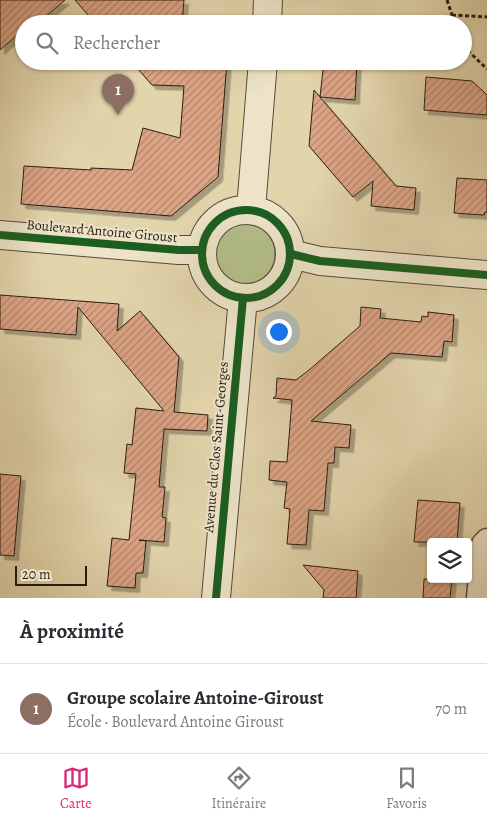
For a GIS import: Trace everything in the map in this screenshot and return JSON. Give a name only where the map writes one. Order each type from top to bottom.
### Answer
[{"type":"street","points":[[251,209],[262,70]]},
{"type":"street","points":[[251,209],[264,213],[279,225],[289,241],[291,254],[288,268],[282,281],[270,291],[257,297],[242,298],[229,295],[217,288],[208,277],[203,264],[202,250],[206,236],[214,224],[225,215],[238,210],[251,209]]},
{"type":"street","name":"Boulevard Antoine Giroust","points":[[0,236],[179,250],[202,250]]},
{"type":"street","points":[[291,254],[320,261],[487,274]]},
{"type":"street","name":"Avenue du Clos Saint-Georges","points":[[216,598],[242,298]]},
{"type":"street","points":[[478,598],[483,544],[487,540]]},
{"type":"path","points":[[447,0],[452,14],[464,15]]},
{"type":"path","points":[[472,16],[487,17]]},
{"type":"path","points":[[472,55],[487,69]]},
{"type":"green space","points":[[239,224],[251,224],[267,232],[273,242],[275,254],[273,266],[267,276],[251,284],[239,284],[223,276],[215,260],[215,248],[223,232]]},
{"type":"building","points":[[0,0],[65,0],[48,15],[15,15],[15,37],[0,50]]},
{"type":"building","points":[[75,0],[184,0],[183,15],[88,15]]},
{"type":"building","points":[[139,70],[226,70],[218,177],[171,216],[21,204],[24,166],[91,170],[91,168],[132,170],[143,128],[180,138],[184,86],[152,85]]},
{"type":"building","points":[[323,70],[357,70],[355,100],[320,97]]},
{"type":"building","points":[[426,77],[472,81],[487,95],[487,115],[424,110]]},
{"type":"building","points":[[314,90],[396,186],[416,188],[414,210],[371,206],[373,181],[353,197],[309,146]]},
{"type":"building","points":[[457,178],[487,180],[487,212],[484,215],[454,213]]},
{"type":"building","points":[[0,295],[119,304],[117,331],[140,311],[179,357],[174,412],[208,415],[207,431],[164,429],[159,487],[165,487],[162,517],[166,518],[164,542],[139,540],[146,541],[143,573],[136,573],[135,588],[107,586],[112,538],[129,540],[136,474],[124,473],[127,444],[132,445],[136,408],[164,411],[78,307],[76,335],[0,329]]},
{"type":"building","points":[[361,307],[381,309],[380,318],[421,322],[422,316],[428,317],[428,312],[454,315],[452,342],[444,341],[442,357],[391,353],[311,421],[351,425],[349,448],[335,447],[334,463],[328,463],[324,511],[309,510],[306,545],[287,544],[290,509],[284,508],[287,482],[269,480],[270,461],[287,462],[292,400],[273,398],[276,396],[277,378],[296,380],[309,370],[360,326]]},
{"type":"building","points":[[0,474],[21,476],[14,556],[0,555]]},
{"type":"building","points":[[418,500],[460,503],[457,538],[427,538],[427,542],[414,542]]},
{"type":"building","points":[[303,565],[358,571],[356,598],[323,598],[324,590]]},
{"type":"building","points":[[424,579],[427,579],[427,583],[452,583],[450,598],[423,598]]},
{"type":"cycle path","points":[[246,210],[263,213],[271,217],[283,229],[287,237],[290,254],[287,271],[283,279],[271,291],[263,295],[246,298],[229,295],[221,291],[209,279],[205,271],[202,254],[205,237],[209,229],[221,217],[229,213],[246,210]]},
{"type":"cycle path","points":[[0,235],[179,250],[202,250]]},
{"type":"cycle path","points":[[291,254],[320,261],[487,275]]},
{"type":"cycle path","points":[[216,598],[243,298]]},
{"type":"place","name":"Groupe scolaire Antoine-Giroust","points":[[118,115]]}]
